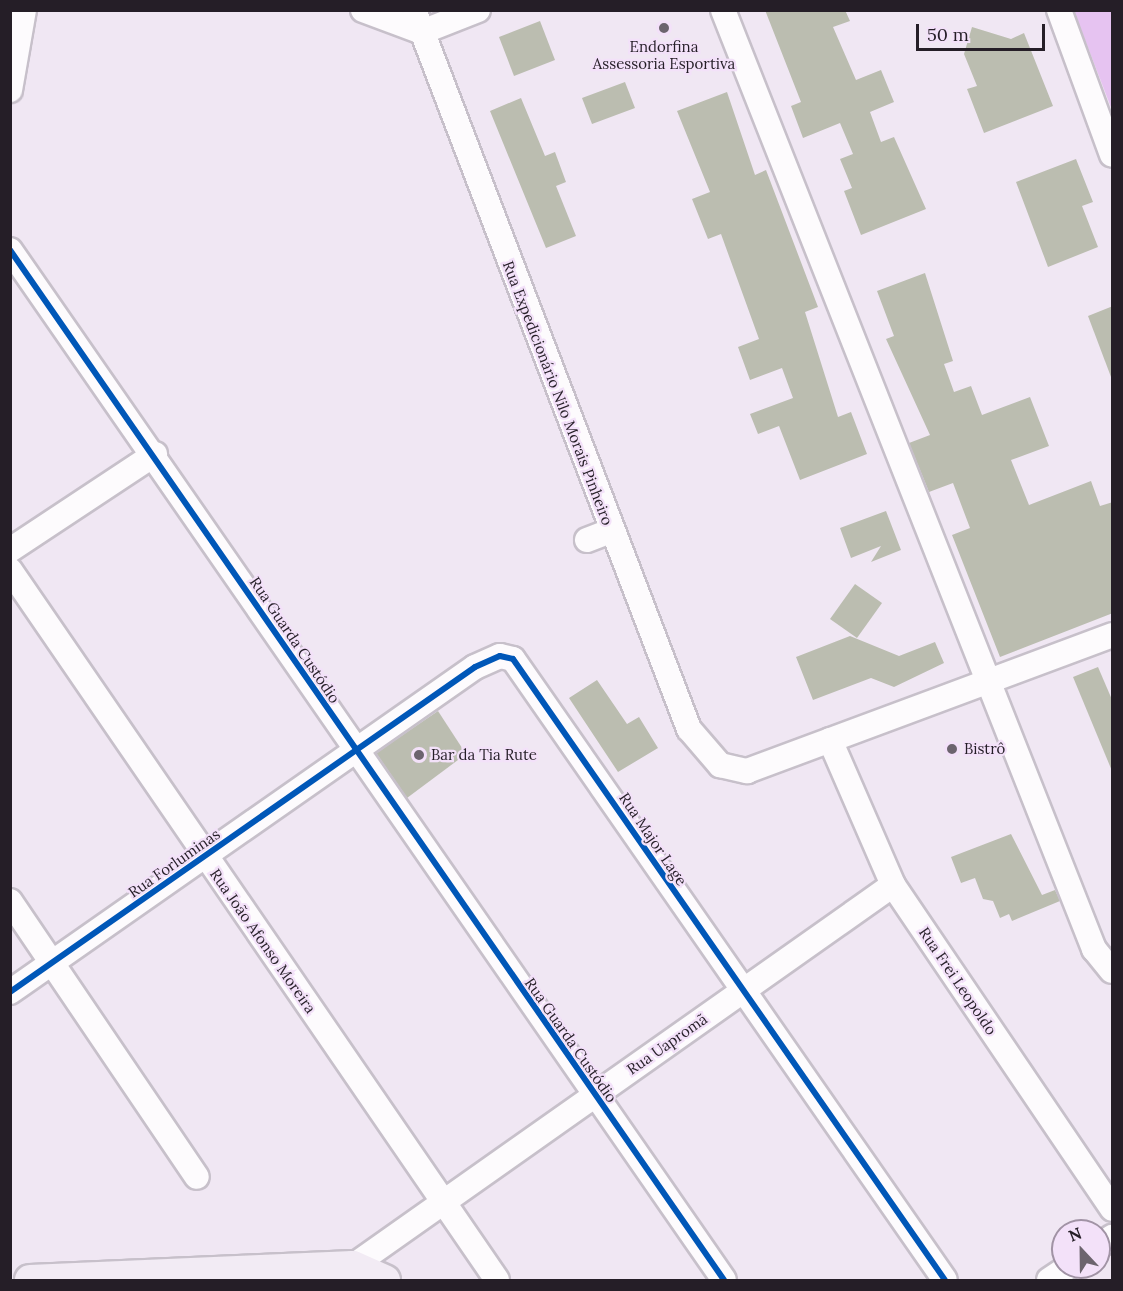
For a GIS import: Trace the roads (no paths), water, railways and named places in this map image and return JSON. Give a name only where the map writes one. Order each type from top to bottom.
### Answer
[{"type":"main road","points":[[30,1281],[154,1276],[354,1273],[385,1281]]},
{"type":"street","points":[[10,90],[24,10]]},
{"type":"street","points":[[363,10],[418,21],[478,10]]},
{"type":"street","points":[[723,10],[1094,949],[1113,970]]},
{"type":"street","points":[[1059,10],[1113,155]]},
{"type":"street","name":"Rua Expedicionário Nilo Morais Pinheiro","points":[[418,21],[610,531],[689,729],[720,765],[747,771],[830,740]]},
{"type":"street","name":"Rua Guarda Custódio","points":[[10,250],[155,454],[357,754],[724,1281]]},
{"type":"street","points":[[10,550],[155,454]]},
{"type":"street","points":[[587,540],[610,531]]},
{"type":"street","name":"Rua João Afonso Moreira","points":[[10,570],[204,857],[497,1281]]},
{"type":"street","points":[[830,740],[1113,635]]},
{"type":"street","name":"Rua Forluminas","points":[[10,992],[357,754],[475,667],[500,656]]},
{"type":"street","name":"Rua Major Lage","points":[[500,656],[513,659],[524,670],[742,992],[945,1281]]},
{"type":"street","name":"Rua Frei Leopoldo","points":[[830,740],[893,885],[1113,1209]]},
{"type":"street","name":"Rua Uapromã","points":[[354,1273],[443,1203],[893,885]]},
{"type":"street","points":[[10,901],[197,1177]]},
{"type":"place","name":"Endorfina Assessoria Esportiva","points":[[664,28]]},
{"type":"place","name":"Bistrô","points":[[952,749]]},
{"type":"place","name":"Bar da Tia Rute","points":[[419,755]]}]
